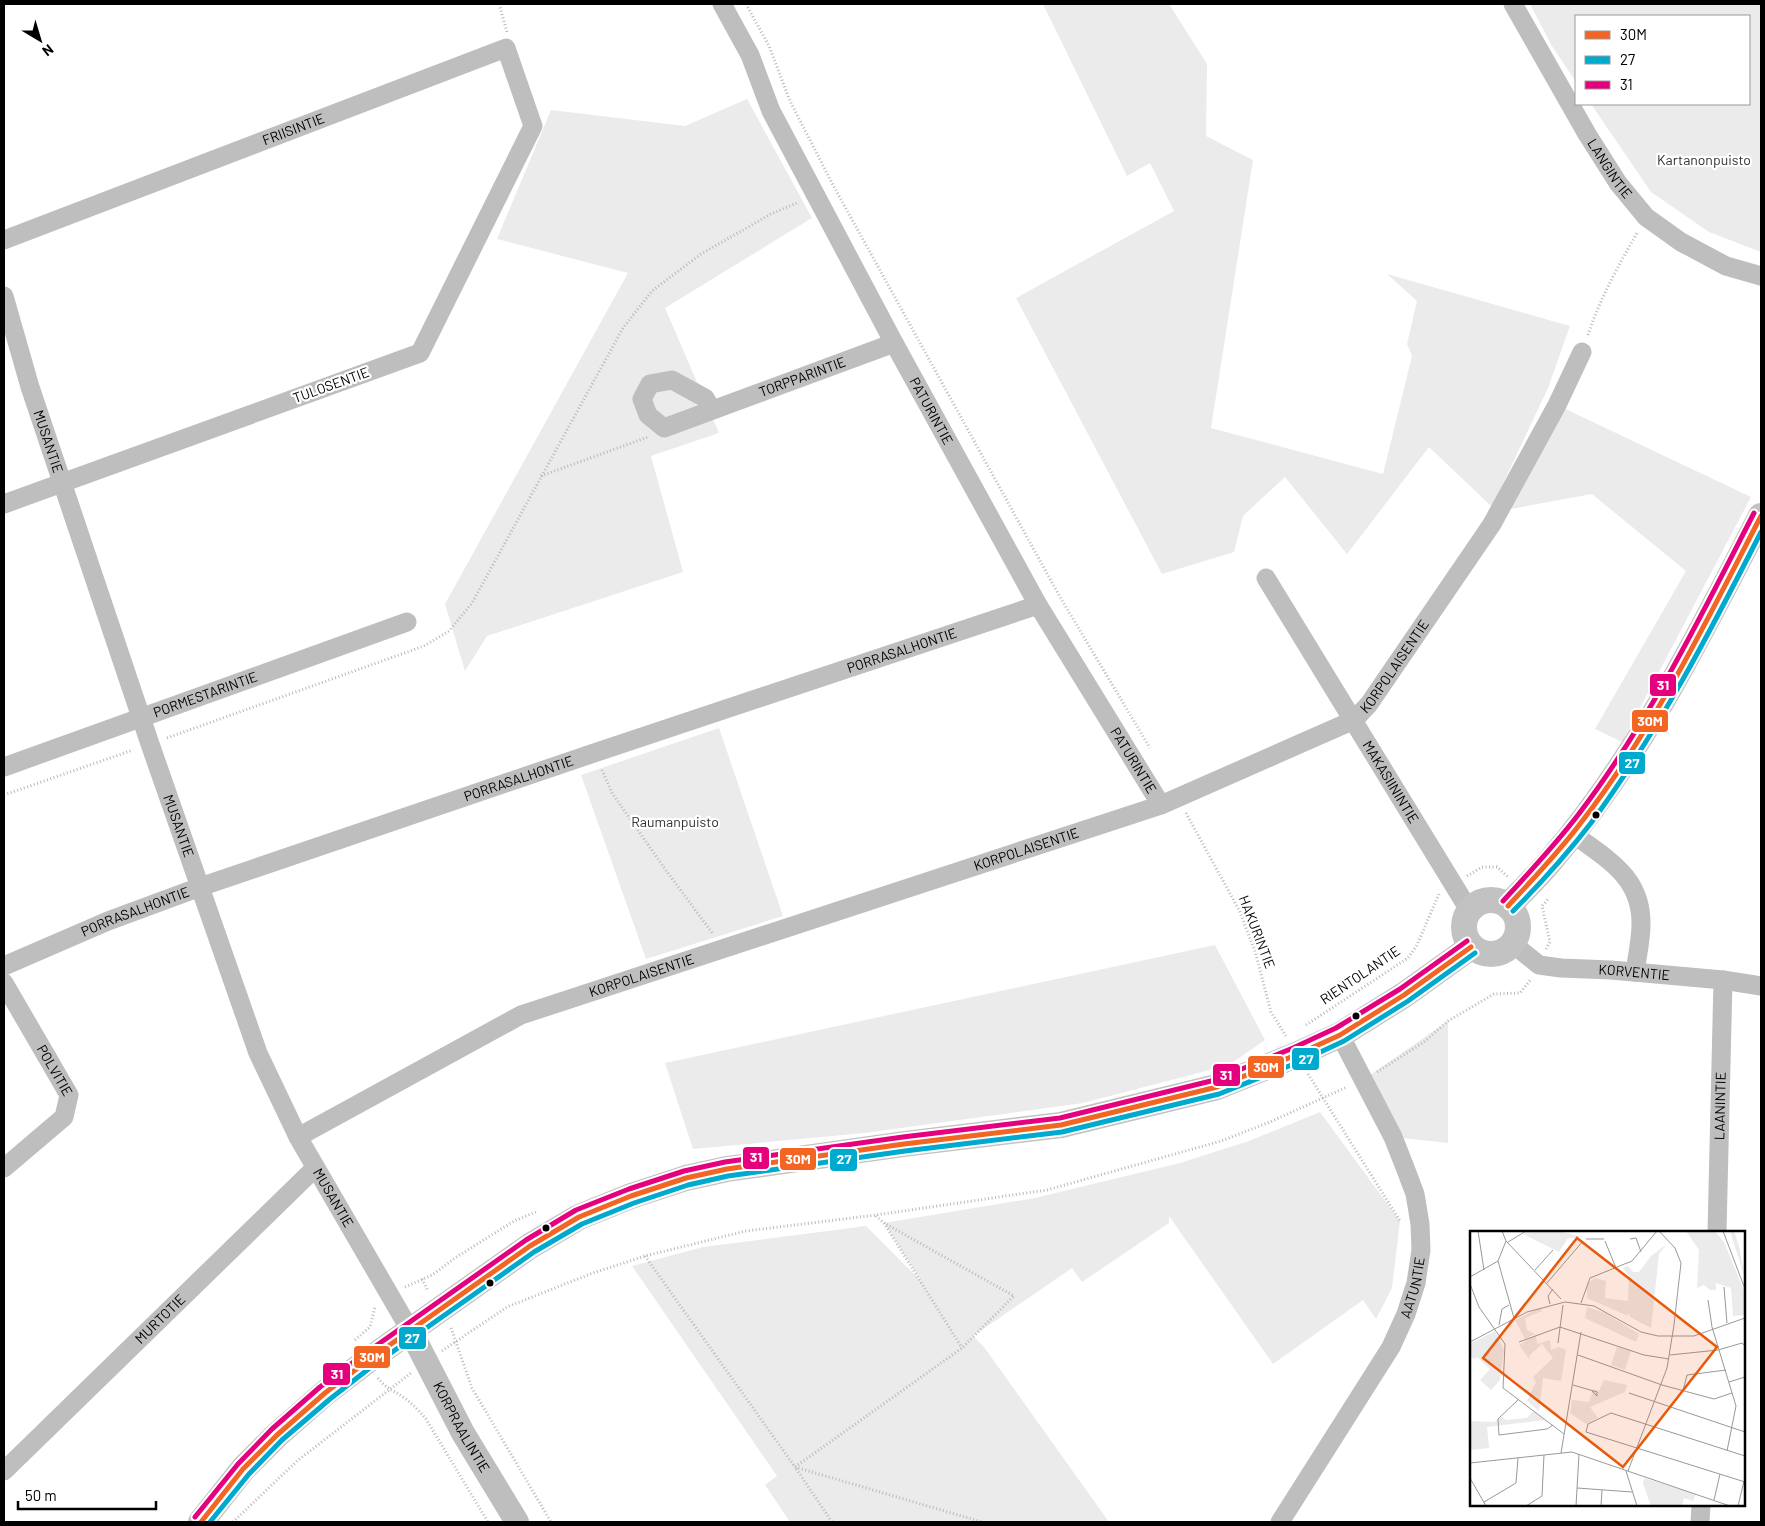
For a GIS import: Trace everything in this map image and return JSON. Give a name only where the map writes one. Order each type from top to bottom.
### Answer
[{"type":"main road","points":[[1525,900],[1489,900],[1480,902],[1469,910],[1463,927],[1465,937],[1471,947],[1481,953],[1492,955],[1504,952],[1513,944],[1518,933],[1515,914],[1525,900],[1552,859],[1622,764],[1653,717],[1700,633],[1761,516]]},
{"type":"main road","points":[[201,1522],[244,1469],[277,1435],[325,1393],[360,1351],[410,1330],[530,1246],[579,1217],[631,1196],[686,1178],[727,1169],[807,1157],[1062,1126],[1218,1087],[1292,1041],[1340,1035],[1404,995],[1471,947]]},
{"type":"street","name":"PATURINTIE","points":[[722,4],[750,55],[770,111],[894,343],[1038,605],[1161,805]]},
{"type":"street","name":"LANGINTIE","points":[[1513,4],[1618,183],[1646,217],[1681,242],[1726,266],[1761,276]]},
{"type":"street","name":"TULOSENTIE","points":[[4,504],[420,353],[532,126],[506,48]]},
{"type":"street","name":"FRIISINTIE","points":[[4,240],[506,48]]},
{"type":"street","name":"MUSANTIE","points":[[4,296],[30,387],[150,744],[258,1053],[315,1168],[410,1330]]},
{"type":"street","name":"TORPPARINTIE","points":[[664,428],[894,343]]},
{"type":"street","name":"KORPOLAISENTIE","points":[[298,1137],[521,1015],[1161,805],[1182,804],[1354,720],[1369,704],[1492,524],[1557,405],[1582,352]]},
{"type":"street","points":[[664,428],[648,416],[642,398],[650,384],[672,380],[705,398],[712,410]]},
{"type":"street","name":"MAKASIININTIE","points":[[1266,578],[1469,910]]},
{"type":"street","name":"PORRASALHONTIE","points":[[4,966],[108,922],[200,887],[1038,605]]},
{"type":"street","name":"PORMESTARINTIE","points":[[4,766],[407,622]]},
{"type":"street","points":[[1572,833],[1618,868],[1629,880],[1636,894],[1641,910],[1641,927],[1635,972]]},
{"type":"street","name":"KORVENTIE","points":[[1513,944],[1540,964],[1561,968],[1635,972],[1723,980],[1761,986]]},
{"type":"street","name":"LAANINTIE","points":[[1717,1231],[1723,980]]},
{"type":"street","name":"POLVITIE","points":[[4,983],[69,1095],[64,1117],[4,1168]]},
{"type":"street","name":"AATUNTIE","points":[[1280,1522],[1391,1347],[1414,1291],[1421,1250],[1420,1224],[1415,1194],[1406,1170],[1392,1137],[1340,1035]]},
{"type":"street","name":"MURTOTIE","points":[[4,1471],[315,1168]]},
{"type":"street","name":"KORPRAALINTIE","points":[[410,1330],[464,1433],[517,1522]]},
{"type":"street","points":[[1700,1522],[1701,1506]]},
{"type":"path","points":[[499,4],[508,29],[506,48]]},
{"type":"path","points":[[746,4],[769,46],[790,101],[833,185],[1060,597],[1154,756]]},
{"type":"path","points":[[4,795],[424,646],[449,631],[472,603],[540,476],[623,328],[652,291],[701,254],[772,214],[833,185]]},
{"type":"path","points":[[1582,352],[1613,274],[1646,217]]},
{"type":"path","points":[[540,476],[652,435],[664,428]]},
{"type":"path","points":[[594,753],[612,793],[664,869],[724,948]]},
{"type":"path","name":"HAKURINTIE","points":[[1182,804],[1239,910],[1255,951],[1271,1012],[1292,1041],[1400,1221],[1402,1230]]},
{"type":"path","name":"RIENTOLANTIE","points":[[1301,1028],[1408,958],[1417,945],[1438,894],[1482,867],[1497,867],[1525,900]]},
{"type":"path","points":[[876,1215],[884,1223],[962,1348]]},
{"type":"path","points":[[795,1467],[962,1348],[1014,1296],[884,1223]]},
{"type":"path","points":[[645,1256],[832,1522]]},
{"type":"path","points":[[422,1279],[453,1331],[464,1370],[472,1388],[551,1522]]},
{"type":"path","points":[[360,1351],[380,1381],[388,1389],[402,1396],[426,1419],[488,1522]]},
{"type":"path","points":[[795,1467],[982,1522]]},
{"type":"green space","points":[[1043,4],[1169,4],[1207,64],[1206,136],[1253,160],[1211,428],[1383,474],[1412,356],[1407,344],[1417,301],[1387,274],[1570,326],[1548,388],[1492,507],[1429,447],[1347,554],[1285,477],[1243,516],[1234,552],[1162,574],[1016,298],[1174,211],[1150,163],[1127,176]]},
{"type":"green space","name":"Kartanonpuisto","points":[[1530,4],[1761,4],[1761,252],[1709,232],[1651,192],[1592,105],[1750,105],[1750,15],[1575,15],[1575,80],[1552,46]]},
{"type":"green space","points":[[747,99],[812,218],[665,308],[719,433],[651,456],[683,572],[487,636],[465,671],[445,604],[628,273],[497,239],[551,110],[685,126]]},
{"type":"green space","points":[[1557,405],[1751,497],[1622,742],[1595,729],[1686,571],[1592,494],[1511,509]]},
{"type":"green space","name":"Raumanpuisto","points":[[719,728],[783,916],[646,959],[581,775]]},
{"type":"green space","points":[[1215,945],[1265,1040],[1229,1065],[1083,1103],[865,1133],[693,1149],[665,1063]]},
{"type":"green space","points":[[1448,1021],[1448,1143],[1393,1137],[1363,1080]]},
{"type":"green space","points":[[1320,1112],[1400,1221],[1392,1288],[1376,1319],[1363,1300],[1273,1364],[1169,1216],[1169,1223],[1082,1282],[1072,1268],[973,1336],[984,1347],[1109,1522],[790,1522],[765,1485],[777,1476],[632,1266],[703,1247],[866,1226],[922,1282],[884,1223],[1035,1198],[1180,1163],[1249,1141]]},
{"type":"transit line","name":"31","points":[[1503,901],[1542,859],[1578,815],[1628,743],[1673,668],[1754,513]]},
{"type":"transit line","name":"30M","points":[[1508,906],[1547,864],[1574,831],[1634,748],[1679,672],[1761,516]]},
{"type":"transit line","name":"27","points":[[1513,911],[1582,835],[1639,753],[1682,681],[1761,532]]},
{"type":"transit line","name":"31","points":[[195,1517],[238,1464],[272,1429],[320,1387],[526,1240],[576,1210],[629,1189],[684,1171],[725,1162],[903,1137],[1060,1118],[1215,1080],[1336,1028],[1400,989],[1467,941]]},
{"type":"transit line","name":"30M","points":[[201,1522],[243,1469],[277,1435],[325,1393],[367,1361],[530,1246],[579,1217],[631,1196],[686,1178],[727,1169],[904,1144],[1061,1125],[1217,1087],[1340,1035],[1404,995],[1471,947]]},
{"type":"transit line","name":"27","points":[[210,1522],[249,1474],[282,1440],[330,1399],[371,1367],[534,1252],[582,1224],[634,1203],[688,1185],[728,1176],[905,1151],[1062,1132],[1219,1094],[1299,1062],[1344,1041],[1408,1001],[1475,953]]}]
